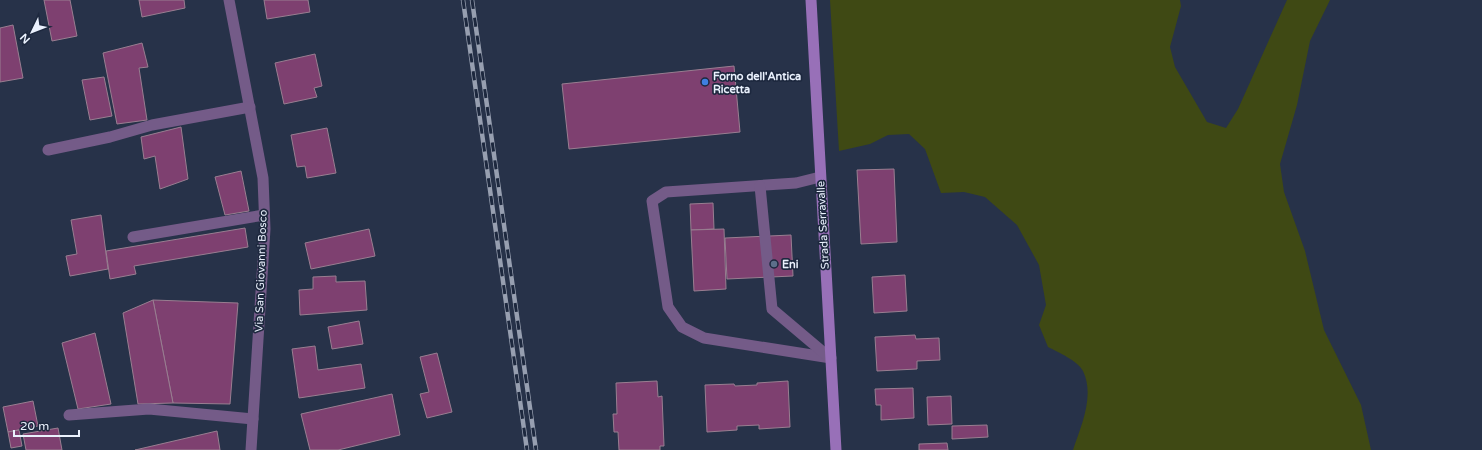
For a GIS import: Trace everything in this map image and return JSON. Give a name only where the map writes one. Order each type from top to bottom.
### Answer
[{"type":"main road","name":"Strada Serravalle","points":[[811,0],[836,450]]},
{"type":"street","name":"Via San Giovanni Bosco","points":[[229,0],[263,178],[265,229],[252,450]]},
{"type":"street","points":[[48,150],[110,137],[152,125],[250,107]]},
{"type":"street","points":[[820,177],[796,183],[666,192],[652,201],[668,307],[682,327],[704,338],[830,358]]},
{"type":"street","points":[[760,186],[772,309],[830,358]]},
{"type":"street","points":[[133,237],[264,215]]},
{"type":"street","points":[[69,415],[149,409],[253,420]]},
{"type":"green space","points":[[830,0],[1180,0],[1181,6],[1170,47],[1175,67],[1207,122],[1226,128],[1238,109],[1287,0],[1330,0],[1310,41],[1297,105],[1280,164],[1284,192],[1305,251],[1324,330],[1361,405],[1371,450],[1073,450],[1086,411],[1088,391],[1086,381],[1083,371],[1077,364],[1048,347],[1039,325],[1046,305],[1039,265],[1017,225],[985,197],[964,192],[941,193],[925,149],[909,134],[888,135],[870,144],[839,151]]},
{"type":"building","points":[[44,0],[70,0],[77,36],[52,41]]},
{"type":"building","points":[[139,0],[184,0],[185,8],[142,17]]},
{"type":"building","points":[[264,0],[308,0],[310,12],[267,19]]},
{"type":"building","points":[[13,25],[23,78],[0,82],[0,28]]},
{"type":"building","points":[[142,43],[148,67],[139,68],[147,120],[117,124],[103,53]]},
{"type":"building","points":[[315,54],[322,86],[314,88],[317,97],[284,104],[275,63]]},
{"type":"building","points":[[734,66],[740,132],[569,149],[562,84]]},
{"type":"building","points":[[104,77],[112,116],[90,120],[82,80]]},
{"type":"building","points":[[181,127],[188,179],[160,189],[155,156],[144,159],[141,137]]},
{"type":"building","points":[[327,128],[336,173],[307,178],[305,166],[297,167],[291,135]]},
{"type":"building","points":[[894,169],[897,242],[861,244],[857,170]]},
{"type":"building","points":[[241,171],[249,211],[225,215],[215,177]]},
{"type":"building","points":[[713,203],[714,229],[691,230],[690,204]]},
{"type":"building","points":[[101,215],[108,269],[70,276],[66,256],[77,254],[71,220]]},
{"type":"building","points":[[245,228],[248,247],[134,266],[136,274],[110,279],[106,251]]},
{"type":"building","points":[[369,229],[375,256],[311,269],[305,243]]},
{"type":"building","points":[[724,229],[726,289],[694,291],[691,230]]},
{"type":"building","points":[[791,235],[793,276],[727,279],[725,238]]},
{"type":"building","points":[[905,275],[907,311],[874,313],[872,277]]},
{"type":"building","points":[[336,276],[336,282],[365,281],[367,310],[300,315],[299,290],[313,289],[313,277]]},
{"type":"building","points":[[153,300],[238,303],[230,404],[173,403]]},
{"type":"building","points":[[153,300],[173,403],[138,404],[123,313]]},
{"type":"building","points":[[359,321],[363,344],[332,349],[328,327]]},
{"type":"building","points":[[95,333],[111,404],[78,409],[62,343]]},
{"type":"building","points":[[915,335],[916,339],[939,338],[940,360],[917,361],[917,369],[877,371],[875,337]]},
{"type":"building","points":[[315,346],[318,370],[361,364],[365,388],[299,398],[292,349]]},
{"type":"building","points":[[437,353],[452,412],[427,418],[420,394],[429,392],[420,357]]},
{"type":"building","points":[[657,381],[658,397],[662,396],[664,446],[660,446],[660,450],[619,450],[618,432],[614,432],[613,414],[617,414],[616,383]]},
{"type":"building","points":[[788,381],[790,427],[759,429],[759,425],[737,426],[737,430],[707,432],[705,385],[757,385],[757,383]]},
{"type":"building","points":[[913,388],[914,418],[881,420],[881,405],[876,405],[875,389]]},
{"type":"building","points":[[392,394],[400,435],[338,450],[310,450],[301,414]]},
{"type":"building","points":[[951,396],[952,424],[928,425],[927,397]]},
{"type":"building","points":[[33,401],[38,426],[8,432],[3,407]]},
{"type":"building","points":[[987,425],[988,437],[952,439],[952,426]]},
{"type":"building","points":[[58,428],[62,450],[26,450],[23,434]]},
{"type":"building","points":[[19,430],[22,446],[11,448],[8,432]]},
{"type":"building","points":[[217,431],[220,450],[135,450]]},
{"type":"building","points":[[947,443],[948,450],[919,450],[919,444]]},
{"type":"railway","points":[[463,0],[527,450]]},
{"type":"railway","points":[[472,0],[536,450]]},
{"type":"place","name":"Forno dell'Antica Ricetta","points":[[705,82]]},
{"type":"place","name":"Eni","points":[[774,264]]}]
